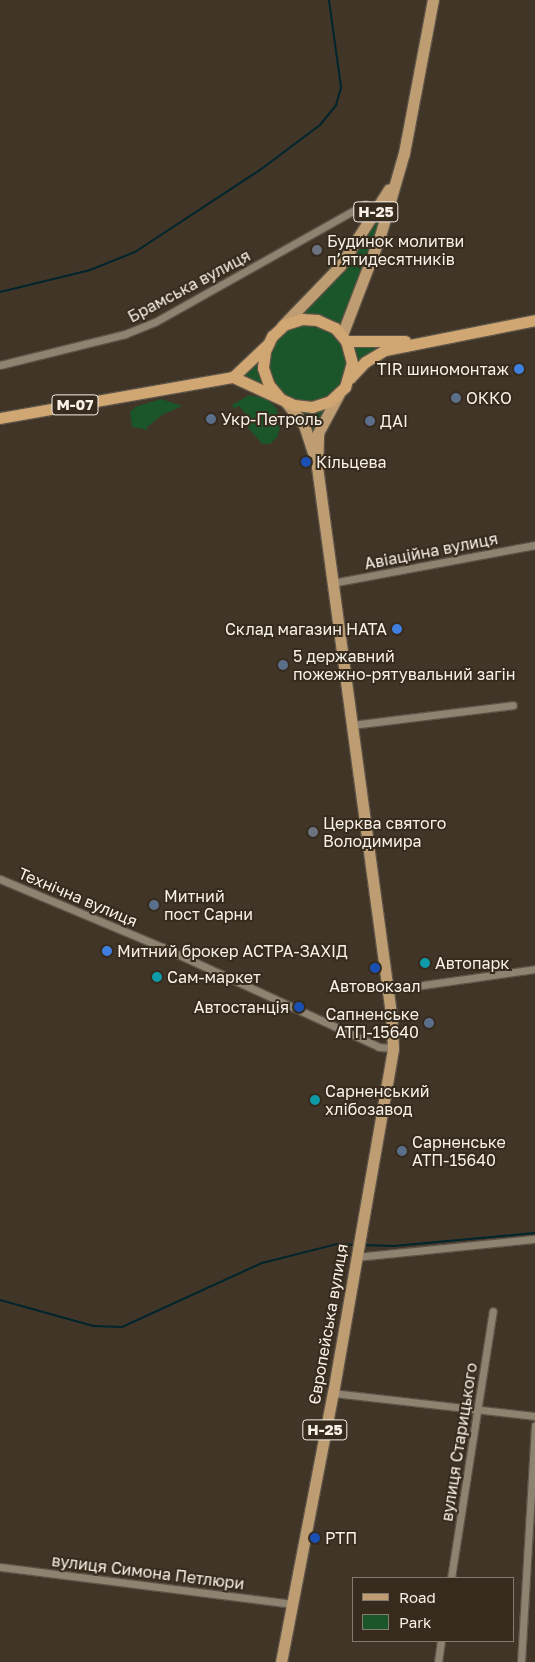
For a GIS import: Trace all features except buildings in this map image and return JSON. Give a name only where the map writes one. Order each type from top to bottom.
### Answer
[{"type":"highway","points":[[422,342],[344,338],[317,320],[296,320],[278,330],[268,344],[233,376],[282,399],[312,407],[330,401],[340,393],[349,379],[365,362],[380,353],[422,342],[535,320]]},
{"type":"highway","points":[[344,338],[352,363],[349,379]]},
{"type":"highway","name":"Н-25","points":[[268,344],[264,368],[269,385],[282,399]]},
{"type":"highway","name":"М-07","points":[[0,418],[233,376]]},
{"type":"main road","name":"Н-25","points":[[344,338],[380,236],[404,153],[433,0]]},
{"type":"main road","name":"Н-25","points":[[278,330],[340,266],[376,211],[404,153]]},
{"type":"main road","name":"Європейська вулиця","points":[[281,1662],[333,1393],[393,1048],[388,990],[332,583],[318,466],[318,433],[340,393]]},
{"type":"main road","name":"Європейська вулиця","points":[[282,399],[304,425],[318,466]]},
{"type":"street","name":"Брамська вулиця","points":[[0,365],[125,334],[155,322],[365,204],[376,211]]},
{"type":"street","name":"Авіаційна вулиця","points":[[332,583],[535,546]]},
{"type":"street","points":[[351,725],[513,705]]},
{"type":"street","name":"Технічна вулиця","points":[[0,879],[162,947],[379,1047],[393,1048]]},
{"type":"street","points":[[388,990],[535,969]]},
{"type":"street","points":[[359,1250],[535,1239]]},
{"type":"street","name":"вулиця Старицького","points":[[452,1577],[493,1311]]},
{"type":"street","points":[[333,1393],[535,1416]]},
{"type":"street","points":[[521,1662],[535,1425]]},
{"type":"street","name":"вулиця Симона Петлюри","points":[[0,1567],[292,1604]]},
{"type":"street","points":[[438,1662],[441,1642]]},
{"type":"green space","points":[[395,177],[342,335],[398,341],[365,362],[318,433],[308,435],[286,402],[233,377],[325,283]]},
{"type":"green space","points":[[249,395],[267,399],[277,409],[280,428],[277,437],[270,444],[262,444],[245,424],[251,420],[239,406],[234,409],[232,405]]},
{"type":"green space","points":[[161,399],[182,406],[162,415],[147,427],[148,430],[132,427],[130,412],[135,407]]},
{"type":"waterway","points":[[0,292],[90,270],[135,252],[260,170],[320,125],[336,105],[341,87],[329,0]]},
{"type":"waterway","points":[[362,1245],[394,1246],[535,1233]]},
{"type":"waterway","points":[[0,1300],[93,1326],[122,1327],[262,1263],[337,1244],[355,1245]]},
{"type":"place","name":"Будинок молитви п’ятидесятників","points":[[317,250]]},
{"type":"place","name":"TIR шиномонтаж","points":[[519,369]]},
{"type":"place","name":"ОККО","points":[[456,398]]},
{"type":"place","name":"Укр-Петроль","points":[[211,419]]},
{"type":"place","name":"ДАІ","points":[[370,421]]},
{"type":"place","name":"Кільцева","points":[[306,462]]},
{"type":"place","name":"Склад магазин НАТА","points":[[397,629]]},
{"type":"place","name":"5 державний пожежно-рятувальний загін","points":[[283,665]]},
{"type":"place","name":"Церква святого Володимира","points":[[313,832]]},
{"type":"place","name":"Митний пост Сарни","points":[[154,905]]},
{"type":"place","name":"Митний брокер АСТРА-ЗАХІД","points":[[107,951]]},
{"type":"place","name":"Автопарк","points":[[425,963]]},
{"type":"place","name":"Автовокзал","points":[[375,968]]},
{"type":"place","name":"Сам-маркет","points":[[157,977]]},
{"type":"place","name":"Автостанція","points":[[299,1007]]},
{"type":"place","name":"Сапненське АТП-15640","points":[[429,1023]]},
{"type":"place","name":"Сарненський хлібозавод","points":[[315,1100]]},
{"type":"place","name":"Сарненське АТП-15640","points":[[402,1151]]},
{"type":"place","name":"РТП","points":[[315,1538]]}]
